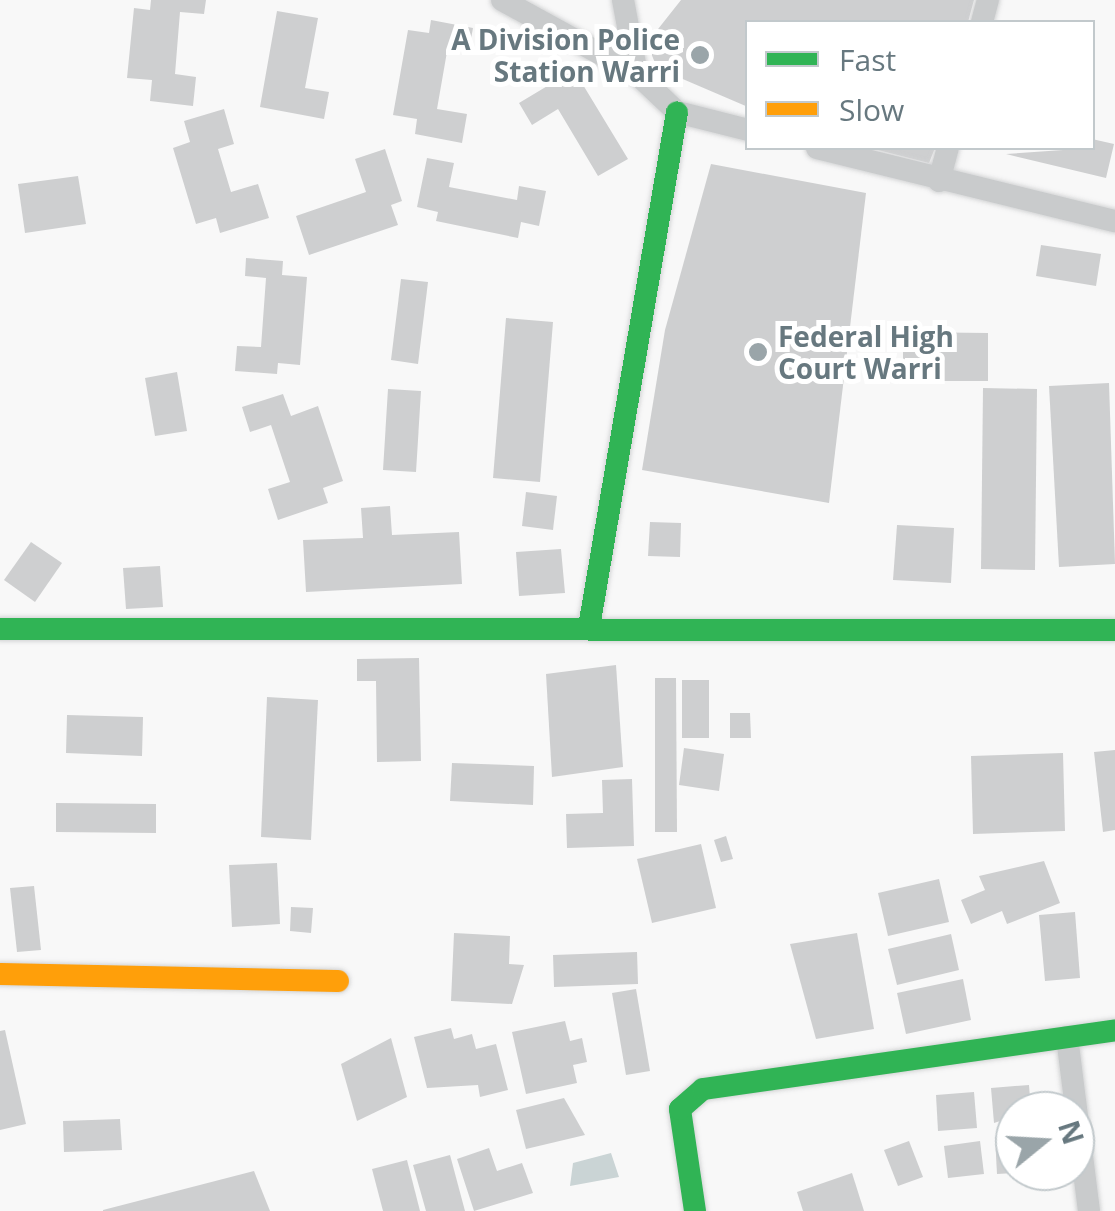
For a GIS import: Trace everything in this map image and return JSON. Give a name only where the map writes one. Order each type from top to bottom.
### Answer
[{"type":"street","points":[[502,0],[636,74],[677,112],[745,129]]},
{"type":"street","points":[[624,0],[636,74]]},
{"type":"street","points":[[589,628],[677,112]]},
{"type":"street","points":[[825,150],[1115,221]]},
{"type":"street","points":[[939,180],[947,150]]},
{"type":"street","points":[[0,630],[1115,630]]},
{"type":"street","points":[[0,974],[338,982]]},
{"type":"street","points":[[695,1211],[680,1109],[703,1089],[1115,1030]]},
{"type":"street","points":[[1067,1037],[1089,1211]]},
{"type":"shaded area","points":[[611,1153],[619,1177],[570,1186],[573,1163]]},
{"type":"building","points":[[151,0],[206,0],[204,14],[180,12],[175,74],[196,77],[193,106],[150,101],[152,80],[127,78],[134,8],[150,10]]},
{"type":"building","name":"A Division Police Station Warri","points":[[681,0],[974,0],[969,20],[745,20],[745,106],[657,68],[647,43]]},
{"type":"building","points":[[277,11],[318,18],[305,88],[329,92],[324,119],[260,107]]},
{"type":"building","points":[[431,20],[473,28],[469,50],[448,46],[437,109],[467,114],[462,143],[415,134],[417,119],[393,115],[408,30],[429,33]]},
{"type":"building","points":[[574,70],[628,159],[598,176],[558,109],[532,125],[519,103]]},
{"type":"building","points":[[224,109],[234,144],[218,149],[231,192],[258,184],[269,218],[220,233],[216,218],[196,224],[173,148],[190,142],[184,121]]},
{"type":"building","points":[[1095,140],[1114,144],[1106,178],[1006,154],[1095,150]]},
{"type":"building","points":[[385,149],[402,201],[391,205],[398,225],[309,255],[296,216],[366,192],[355,159]]},
{"type":"building","points":[[878,150],[934,150],[929,163]]},
{"type":"building","points":[[427,158],[454,163],[449,187],[517,200],[519,186],[546,191],[539,226],[521,222],[518,238],[436,221],[438,212],[417,207]]},
{"type":"building","points":[[711,164],[866,193],[829,503],[642,470],[665,330]]},
{"type":"building","points":[[78,176],[86,224],[25,233],[18,184]]},
{"type":"building","points":[[1041,245],[1101,254],[1096,286],[1036,276]]},
{"type":"building","points":[[246,258],[283,261],[282,275],[307,277],[300,365],[278,363],[277,374],[235,371],[237,346],[261,347],[266,278],[245,276]]},
{"type":"building","points":[[401,279],[428,282],[418,364],[391,360]]},
{"type":"building","points":[[506,318],[553,322],[540,482],[493,478]]},
{"type":"building","points":[[903,332],[988,333],[988,381],[903,381]]},
{"type":"building","points":[[177,372],[187,431],[155,436],[145,378]]},
{"type":"building","points":[[1109,383],[1115,564],[1059,567],[1049,386]]},
{"type":"building","points":[[983,388],[1037,389],[1035,570],[981,569]]},
{"type":"building","points":[[388,389],[421,391],[416,472],[383,470]]},
{"type":"building","points":[[283,394],[291,416],[318,406],[343,481],[323,488],[328,503],[278,520],[268,489],[290,482],[271,425],[250,432],[242,407]]},
{"type":"building","points":[[526,492],[557,496],[553,530],[522,526]]},
{"type":"building","points":[[390,506],[392,535],[459,532],[462,584],[306,592],[303,540],[363,538],[361,508]]},
{"type":"building","points":[[650,522],[681,523],[680,557],[648,556]]},
{"type":"building","points":[[897,525],[954,528],[951,583],[893,580]]},
{"type":"building","points":[[31,542],[62,563],[35,602],[4,580]]},
{"type":"building","points":[[561,549],[565,593],[519,596],[516,552]]},
{"type":"building","points":[[160,566],[163,607],[126,609],[123,568]]},
{"type":"building","points":[[419,658],[421,761],[377,762],[376,681],[357,681],[357,659]]},
{"type":"building","points":[[616,665],[623,767],[552,777],[546,674]]},
{"type":"building","points":[[655,678],[676,678],[677,832],[655,832]]},
{"type":"building","points":[[682,680],[709,680],[709,738],[682,738]]},
{"type":"building","points":[[267,697],[318,700],[311,840],[261,837]]},
{"type":"building","points":[[730,713],[750,713],[751,738],[730,738]]},
{"type":"building","points":[[67,715],[143,717],[142,756],[66,753]]},
{"type":"building","points":[[684,748],[724,754],[719,791],[679,785]]},
{"type":"building","points":[[1115,750],[1115,830],[1103,832],[1094,752]]},
{"type":"building","points":[[1063,753],[1065,831],[973,834],[971,756]]},
{"type":"building","points":[[452,763],[534,766],[533,805],[450,801]]},
{"type":"building","points":[[632,779],[634,846],[567,848],[566,814],[603,813],[602,780]]},
{"type":"building","points":[[56,803],[156,804],[156,833],[56,832]]},
{"type":"building","points":[[726,836],[733,859],[721,862],[714,840]]},
{"type":"building","points":[[701,844],[716,908],[652,923],[637,859]]},
{"type":"building","points":[[1044,861],[1060,903],[1007,924],[1002,911],[971,924],[961,900],[985,890],[979,876]]},
{"type":"building","points":[[277,863],[280,924],[232,927],[229,865]]},
{"type":"building","points":[[939,879],[949,922],[888,936],[878,893]]},
{"type":"building","points":[[34,886],[41,950],[17,952],[10,888]]},
{"type":"building","points":[[291,907],[313,908],[311,933],[290,931]]},
{"type":"building","points":[[1075,912],[1080,978],[1045,981],[1039,915]]},
{"type":"building","points":[[454,933],[510,936],[509,964],[524,965],[512,1004],[451,1001]]},
{"type":"building","points":[[857,933],[874,1029],[816,1039],[790,944]]},
{"type":"building","points":[[951,934],[959,970],[897,985],[888,949]]},
{"type":"building","points":[[637,952],[638,984],[554,987],[553,955]]},
{"type":"building","points":[[963,979],[971,1020],[906,1034],[897,993]]},
{"type":"building","points":[[636,989],[650,1071],[626,1075],[612,993]]},
{"type":"building","points":[[565,1021],[570,1041],[582,1038],[587,1062],[573,1065],[577,1083],[526,1094],[512,1032]]},
{"type":"building","points":[[451,1028],[454,1039],[472,1034],[476,1049],[496,1044],[508,1090],[480,1097],[478,1085],[427,1088],[414,1037]]},
{"type":"building","points":[[5,1030],[26,1124],[0,1130],[0,1031]]},
{"type":"building","points":[[391,1038],[407,1097],[357,1121],[341,1064]]},
{"type":"building","points":[[1029,1085],[1029,1091],[995,1091],[994,1123],[991,1088]]},
{"type":"building","points":[[974,1092],[977,1128],[938,1131],[936,1095]]},
{"type":"building","points":[[564,1098],[585,1135],[526,1149],[516,1110]]},
{"type":"building","points":[[120,1119],[122,1150],[64,1152],[63,1121]]},
{"type":"building","points":[[909,1141],[923,1177],[898,1186],[884,1150]]},
{"type":"building","points":[[980,1141],[984,1174],[948,1178],[944,1146]]},
{"type":"building","points":[[489,1148],[497,1171],[522,1163],[533,1193],[474,1211],[457,1159]]},
{"type":"building","points":[[450,1155],[465,1211],[426,1211],[413,1165]]},
{"type":"building","points":[[407,1160],[420,1211],[383,1211],[372,1169]]},
{"type":"building","points":[[254,1171],[270,1211],[103,1211],[103,1210]]},
{"type":"building","points":[[852,1173],[864,1211],[803,1211],[797,1192]]},
{"type":"traffic: fast","points":[[589,627],[677,112]]},
{"type":"traffic: fast","points":[[0,629],[1115,630]]},
{"type":"traffic: fast","points":[[695,1211],[680,1109],[703,1089],[1115,1030]]},
{"type":"traffic: slow","points":[[0,974],[338,981]]},
{"type":"place","name":"A Division Police Station Warri","points":[[700,55]]},
{"type":"place","name":"Federal High Court Warri","points":[[758,352]]}]
